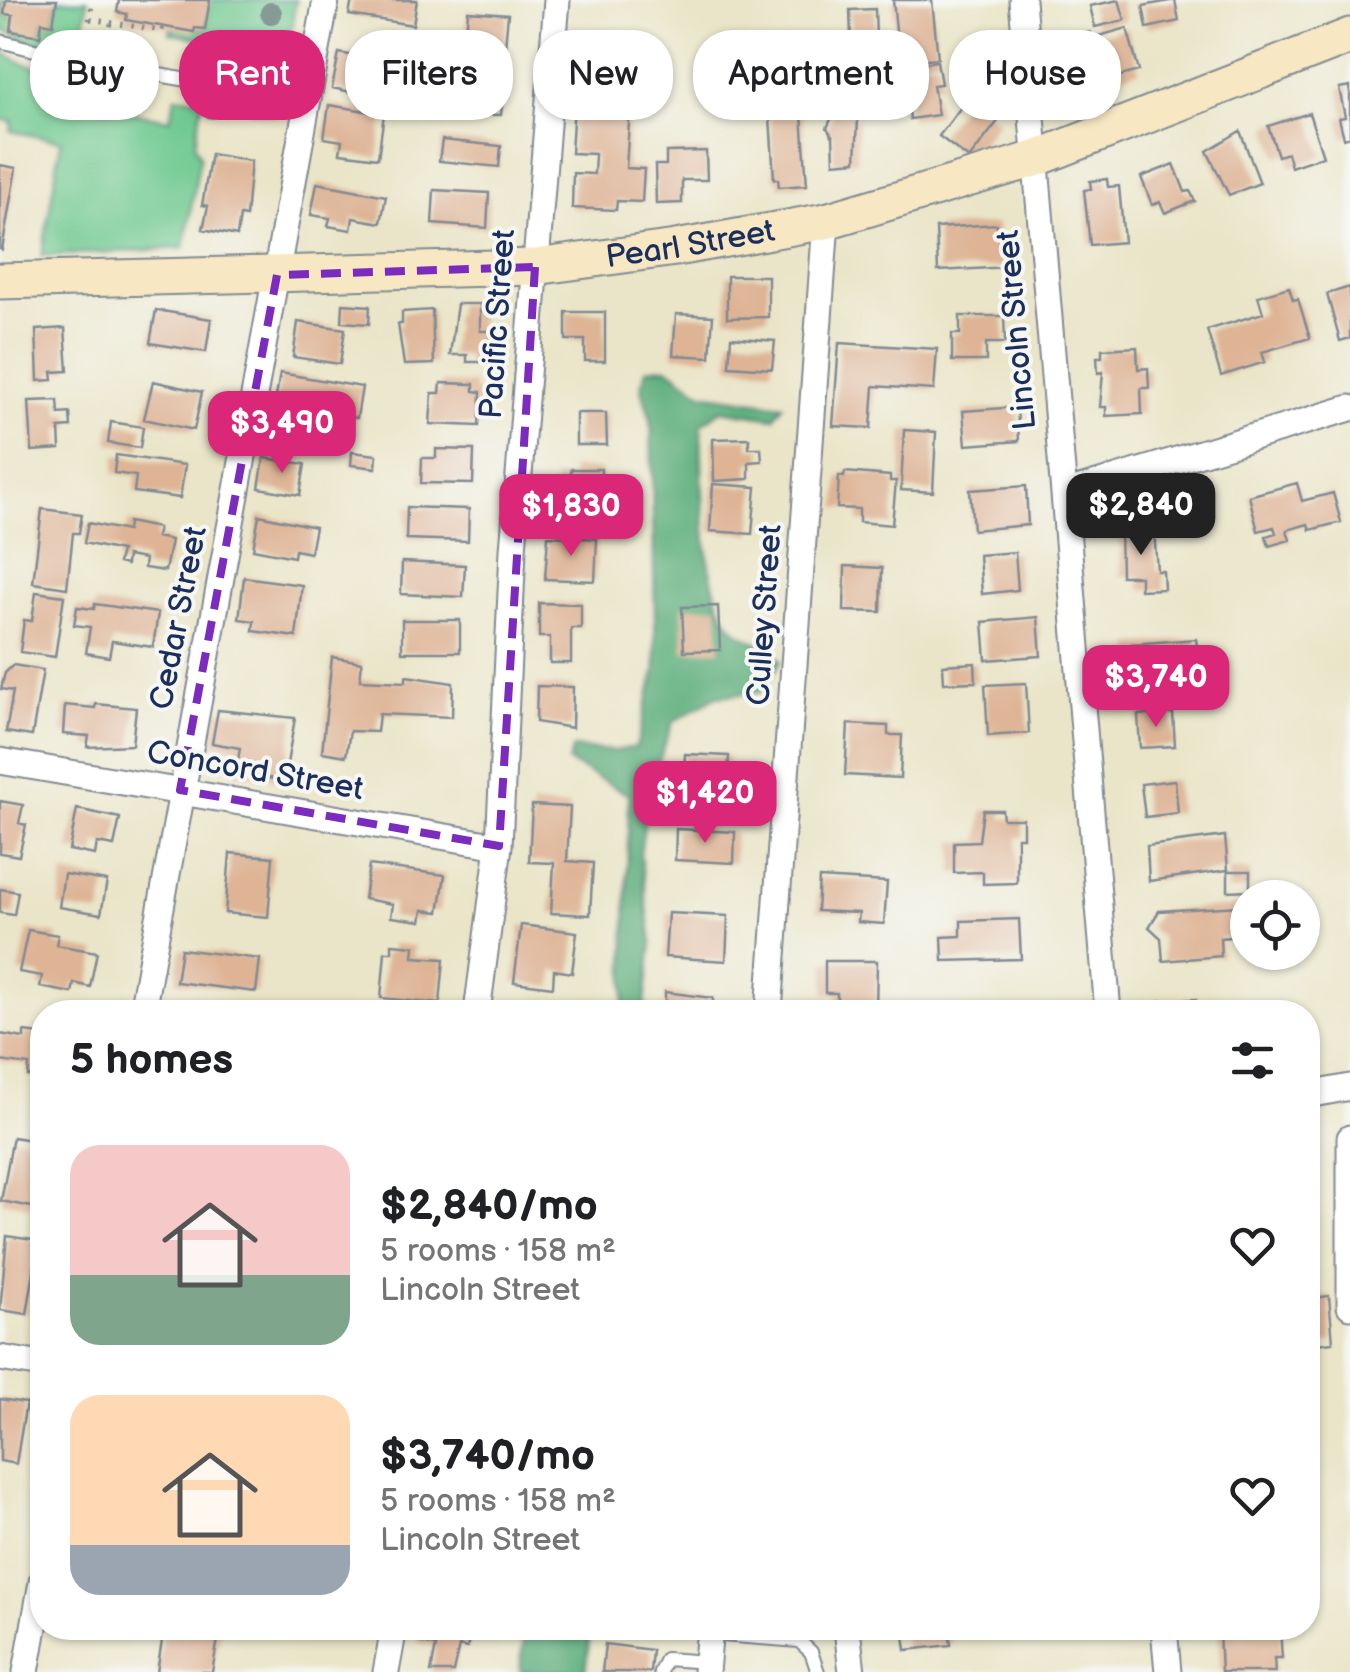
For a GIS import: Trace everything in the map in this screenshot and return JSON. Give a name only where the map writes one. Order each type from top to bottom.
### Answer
[{"type":"main road","name":"Pearl Street","points":[[0,281],[534,266],[676,248],[826,221],[1035,159],[1350,36]]},
{"type":"street","name":"Cedar Street","points":[[144,1000],[326,0]]},
{"type":"street","name":"Pacific Street","points":[[479,1000],[498,846],[512,550],[557,0]]},
{"type":"street","name":"Lincoln Street","points":[[1022,0],[1107,1000]]},
{"type":"street","name":"Culley Street","points":[[771,1000],[826,221]]},
{"type":"street","points":[[1064,494],[1350,408]]},
{"type":"street","name":"Concord Street","points":[[0,761],[498,846]]},
{"type":"street","points":[[1320,1093],[1350,1087]]},
{"type":"street","points":[[1350,1138],[1350,1306]]},
{"type":"street","points":[[0,1358],[30,1363]]},
{"type":"street","points":[[30,1671],[34,1640]]},
{"type":"street","points":[[386,1672],[392,1640]]},
{"type":"street","points":[[706,1667],[708,1640]]},
{"type":"street","points":[[848,1640],[852,1672]]},
{"type":"street","points":[[1165,1640],[1168,1672]]},
{"type":"lane","points":[[0,41],[69,60],[179,79]]},
{"type":"lane","points":[[791,1640],[799,1641],[811,1652],[818,1672]]},
{"type":"lane","points":[[660,1672],[666,1659],[706,1667]]},
{"type":"path","points":[[88,30],[93,0]]},
{"type":"path","points":[[90,19],[162,31],[163,27]]},
{"type":"highlighted area","points":[[535,267],[499,846],[180,790],[277,275]]},
{"type":"green space","points":[[0,0],[6,0],[4,14],[31,30],[30,42],[0,28]]},
{"type":"green space","points":[[57,0],[88,0],[83,30],[41,30],[42,22],[53,24]]},
{"type":"green space","points":[[210,0],[296,0],[291,30],[170,33],[171,28],[205,29]]},
{"type":"green space","points":[[0,51],[30,65],[30,120],[170,119],[179,96],[179,120],[199,120],[195,144],[200,156],[184,248],[42,256],[61,141],[11,131],[13,122],[0,119]]},
{"type":"green space","points":[[667,367],[702,393],[783,405],[774,418],[721,410],[701,425],[703,503],[716,593],[725,616],[737,631],[781,661],[761,692],[717,696],[673,722],[650,785],[640,854],[652,943],[645,1000],[624,1000],[629,795],[568,762],[573,748],[614,751],[636,747],[656,668],[651,419],[641,388],[646,369]]},
{"type":"green space","points":[[523,1640],[589,1640],[585,1672],[520,1672]]},
{"type":"building","points":[[6,0],[57,0],[53,24],[42,22],[41,30],[30,30],[30,34],[11,31],[13,15],[4,14]]},
{"type":"building","points":[[119,0],[210,0],[205,29],[183,30],[126,20],[127,14],[117,12]]},
{"type":"building","points":[[352,0],[417,0],[413,25],[349,15]]},
{"type":"building","points":[[893,0],[932,0],[938,58],[929,59],[929,30],[896,30]]},
{"type":"building","points":[[1119,0],[1125,20],[1095,27],[1090,6]]},
{"type":"building","points":[[1175,0],[1179,21],[1147,28],[1143,6]]},
{"type":"building","points":[[875,9],[876,30],[851,30],[850,10]]},
{"type":"building","points":[[468,11],[508,14],[507,30],[466,30]]},
{"type":"building","points":[[1127,28],[1139,71],[1121,76],[1121,30]]},
{"type":"building","points":[[339,53],[345,54],[345,91],[332,88]]},
{"type":"building","points":[[937,61],[941,84],[933,85],[938,115],[929,116],[929,62]]},
{"type":"building","points":[[1350,86],[1350,136],[1344,138],[1339,118],[1345,117],[1339,88]]},
{"type":"building","points":[[329,105],[345,108],[345,120],[383,120],[378,158],[340,153],[342,141],[324,138]]},
{"type":"building","points":[[1309,113],[1323,156],[1291,167],[1287,153],[1278,156],[1268,126]]},
{"type":"building","points":[[573,120],[629,120],[626,168],[644,169],[642,202],[617,201],[616,210],[572,208],[573,173],[594,174],[595,154],[571,153]]},
{"type":"building","points":[[770,120],[802,120],[807,185],[779,187],[778,179],[774,179]]},
{"type":"building","points":[[831,120],[858,120],[856,161],[834,163],[833,137],[827,128]]},
{"type":"building","points":[[951,120],[998,121],[969,159],[939,136]]},
{"type":"building","points":[[1240,131],[1260,183],[1229,195],[1207,151]]},
{"type":"building","points":[[442,140],[501,146],[499,167],[439,161]]},
{"type":"building","points":[[706,151],[707,180],[682,180],[682,203],[656,204],[655,165],[666,165],[666,152]]},
{"type":"building","points":[[211,154],[251,161],[246,217],[240,216],[237,236],[203,229],[208,206],[202,205]]},
{"type":"building","points":[[1174,164],[1185,192],[1190,191],[1195,201],[1165,213],[1160,202],[1152,205],[1141,177]]},
{"type":"building","points":[[0,165],[16,168],[2,250],[0,249]]},
{"type":"building","points":[[1107,179],[1108,187],[1119,186],[1124,242],[1090,245],[1084,190],[1091,189],[1090,181]]},
{"type":"building","points":[[317,183],[386,196],[381,223],[353,218],[351,230],[328,226],[330,218],[311,215]]},
{"type":"building","points":[[434,190],[489,193],[487,228],[432,224]]},
{"type":"building","points":[[997,224],[998,237],[1006,236],[1008,267],[938,271],[936,228]]},
{"type":"building","points":[[727,276],[768,276],[768,317],[727,318]]},
{"type":"building","points":[[1289,287],[1293,300],[1298,299],[1310,338],[1262,352],[1265,362],[1221,376],[1207,330],[1263,313],[1258,296]]},
{"type":"building","points":[[1350,287],[1350,338],[1340,341],[1327,294]]},
{"type":"building","points":[[343,304],[370,306],[369,324],[342,322]]},
{"type":"building","points":[[457,304],[480,304],[480,331],[490,331],[490,362],[467,362],[467,355],[450,355]]},
{"type":"building","points":[[156,310],[211,319],[206,352],[150,343]]},
{"type":"building","points":[[432,310],[434,364],[404,365],[398,324],[402,324],[402,312]]},
{"type":"building","points":[[566,312],[605,312],[605,361],[585,361],[585,340],[566,340]]},
{"type":"building","points":[[676,314],[713,316],[710,357],[673,355]]},
{"type":"building","points":[[960,316],[1004,316],[1005,343],[986,343],[986,361],[952,361],[952,334],[960,334]]},
{"type":"building","points":[[298,322],[345,329],[340,364],[293,357]]},
{"type":"building","points":[[65,328],[68,371],[52,372],[53,380],[38,381],[36,330]]},
{"type":"building","points":[[731,337],[775,341],[772,369],[729,366]]},
{"type":"building","points":[[839,343],[937,349],[934,390],[874,386],[871,428],[833,426]]},
{"type":"building","points":[[1137,347],[1138,369],[1148,368],[1149,388],[1141,388],[1142,414],[1106,416],[1106,407],[1100,407],[1103,372],[1098,373],[1097,357],[1102,357],[1102,349]]},
{"type":"building","points":[[280,373],[362,387],[357,418],[275,403]]},
{"type":"building","points":[[153,381],[202,392],[194,430],[144,419]]},
{"type":"building","points":[[441,383],[474,384],[474,391],[481,392],[479,426],[430,424],[432,393],[440,393]]},
{"type":"building","points":[[58,400],[59,414],[70,413],[71,427],[59,428],[60,449],[32,451],[29,401]]},
{"type":"building","points":[[1017,407],[1019,441],[966,445],[963,411]]},
{"type":"building","points":[[274,410],[313,417],[308,446],[269,439]]},
{"type":"building","points":[[576,413],[606,413],[607,445],[576,445]]},
{"type":"building","points":[[111,422],[143,427],[140,448],[108,443]]},
{"type":"building","points":[[904,430],[936,432],[933,492],[901,490]]},
{"type":"building","points":[[749,438],[749,448],[761,448],[762,461],[749,462],[749,479],[714,481],[713,439]]},
{"type":"building","points":[[436,449],[474,450],[473,484],[421,483],[422,458],[436,458]]},
{"type":"building","points":[[352,452],[377,455],[376,468],[351,465]]},
{"type":"building","points":[[116,455],[185,465],[180,498],[134,492],[136,476],[114,473]]},
{"type":"building","points":[[264,458],[305,464],[300,495],[259,488]]},
{"type":"building","points":[[571,469],[601,469],[601,517],[568,517],[568,506],[554,506],[554,479],[571,479]]},
{"type":"building","points":[[845,472],[890,476],[890,481],[896,481],[892,525],[859,522],[859,509],[837,508],[839,476],[844,477]]},
{"type":"building","points":[[1297,483],[1302,501],[1333,493],[1341,522],[1310,530],[1308,524],[1287,530],[1290,540],[1269,546],[1266,536],[1276,533],[1274,527],[1258,531],[1249,496]]},
{"type":"building","points":[[713,484],[756,487],[752,534],[710,531]]},
{"type":"building","points":[[1026,486],[1028,525],[973,530],[970,490]]},
{"type":"building","points":[[407,507],[469,509],[468,541],[406,539]]},
{"type":"building","points":[[42,509],[82,514],[79,533],[73,533],[67,588],[33,583]]},
{"type":"building","points":[[259,515],[315,527],[310,553],[295,550],[294,557],[253,549]]},
{"type":"building","points":[[128,522],[158,528],[156,537],[171,540],[165,571],[144,568],[145,559],[127,556],[126,565],[118,563],[121,551],[84,543],[88,523],[127,531]]},
{"type":"building","points":[[1154,528],[1157,571],[1163,571],[1164,589],[1140,590],[1140,576],[1121,576],[1120,529]]},
{"type":"building","points":[[548,536],[597,539],[595,581],[545,579]]},
{"type":"building","points":[[1015,552],[1018,590],[982,594],[979,555]]},
{"type":"building","points":[[402,562],[465,565],[463,597],[401,594]]},
{"type":"building","points":[[845,566],[882,568],[881,612],[844,611]]},
{"type":"building","points":[[244,577],[302,585],[296,637],[253,631],[254,621],[239,619]]},
{"type":"building","points":[[36,592],[64,596],[55,657],[20,652],[24,620],[32,621]]},
{"type":"building","points":[[539,603],[581,604],[581,628],[571,628],[571,663],[550,663],[550,637],[539,637]]},
{"type":"building","points":[[95,604],[158,613],[153,647],[112,641],[109,657],[86,653],[90,627],[74,625],[77,607],[94,609]]},
{"type":"building","points":[[718,606],[720,650],[684,651],[682,607]]},
{"type":"building","points":[[1038,617],[1041,656],[986,660],[983,622]]},
{"type":"building","points":[[402,620],[460,620],[460,652],[402,652]]},
{"type":"building","points":[[1196,639],[1198,654],[1190,654],[1191,676],[1134,681],[1131,644]]},
{"type":"building","points":[[332,657],[362,662],[360,680],[406,682],[406,676],[453,683],[452,717],[379,714],[377,732],[350,731],[346,756],[322,752]]},
{"type":"building","points":[[975,663],[976,682],[944,683],[943,665]]},
{"type":"building","points":[[13,665],[43,670],[32,736],[6,732],[13,691],[1,689],[5,673]]},
{"type":"building","points":[[1026,683],[1029,733],[988,736],[985,685]]},
{"type":"building","points":[[537,686],[573,687],[572,728],[536,722]]},
{"type":"building","points":[[96,704],[136,708],[132,745],[87,747],[89,736],[63,734],[65,705],[95,708]]},
{"type":"building","points":[[218,710],[295,718],[284,781],[236,772],[240,748],[212,743]]},
{"type":"building","points":[[1173,713],[1175,746],[1140,748],[1138,715]]},
{"type":"building","points":[[848,724],[888,726],[888,735],[902,735],[900,778],[845,775]]},
{"type":"building","points":[[685,754],[729,756],[726,810],[691,808],[693,790],[683,789]]},
{"type":"building","points":[[1175,780],[1178,813],[1145,817],[1141,784]]},
{"type":"building","points":[[0,801],[23,805],[19,823],[26,825],[19,856],[0,853]]},
{"type":"building","points":[[532,805],[570,807],[567,861],[593,863],[590,915],[551,913],[554,863],[529,862]]},
{"type":"building","points":[[77,809],[120,818],[114,846],[97,843],[95,855],[69,850]]},
{"type":"building","points":[[983,810],[1002,810],[1003,819],[1023,819],[1023,837],[1017,837],[1017,883],[983,884],[983,872],[954,873],[954,842],[979,841]]},
{"type":"building","points":[[676,829],[735,832],[734,863],[675,860]]},
{"type":"building","points":[[1225,836],[1228,870],[1149,881],[1147,846]]},
{"type":"building","points":[[230,853],[273,857],[268,917],[225,913]]},
{"type":"building","points":[[369,865],[445,875],[439,912],[423,910],[421,921],[391,917],[393,904],[364,899]]},
{"type":"building","points":[[1228,871],[1250,871],[1250,880],[1230,880],[1228,891]]},
{"type":"building","points":[[64,874],[107,881],[101,914],[59,907]]},
{"type":"building","points":[[819,878],[887,882],[884,924],[858,922],[859,913],[817,911]]},
{"type":"building","points":[[0,889],[18,892],[14,915],[0,913]]},
{"type":"building","points":[[1230,907],[1230,937],[1220,938],[1221,956],[1163,961],[1161,938],[1149,927],[1159,911]]},
{"type":"building","points":[[668,913],[728,916],[726,961],[665,957]]},
{"type":"building","points":[[1019,919],[1021,959],[943,961],[942,937],[961,936],[961,921]]},
{"type":"building","points":[[521,925],[577,932],[572,973],[554,970],[553,987],[514,982]]},
{"type":"building","points":[[28,930],[58,935],[56,945],[97,952],[90,987],[74,983],[72,993],[40,987],[42,976],[19,972]]},
{"type":"building","points":[[392,944],[414,946],[413,957],[444,959],[440,1000],[381,998],[385,952],[392,952]]},
{"type":"building","points":[[181,949],[260,959],[256,992],[176,982]]},
{"type":"building","points":[[825,961],[877,961],[876,1000],[837,1000],[837,993],[825,993]]},
{"type":"building","points":[[665,992],[713,998],[713,1000],[665,1000]]},
{"type":"building","points":[[24,1032],[30,1033],[30,1076],[29,1065],[0,1061],[0,1034],[24,1038]]},
{"type":"building","points":[[13,1137],[30,1140],[30,1207],[1,1201]]},
{"type":"building","points":[[7,1236],[30,1240],[27,1314],[0,1310]]},
{"type":"building","points":[[1329,1296],[1333,1342],[1320,1344],[1320,1297]]},
{"type":"building","points":[[0,1399],[26,1403],[16,1464],[0,1461]]},
{"type":"building","points":[[162,1640],[218,1640],[212,1672],[157,1672]]},
{"type":"building","points":[[469,1640],[467,1648],[459,1646],[453,1672],[431,1672],[436,1646],[418,1642]]},
{"type":"building","points":[[905,1640],[950,1640],[951,1645],[906,1650]]},
{"type":"building","points":[[1219,1640],[1281,1640],[1282,1658],[1274,1658],[1275,1672],[1221,1672]]},
{"type":"building","points":[[605,1644],[652,1650],[650,1672],[602,1672]]}]
